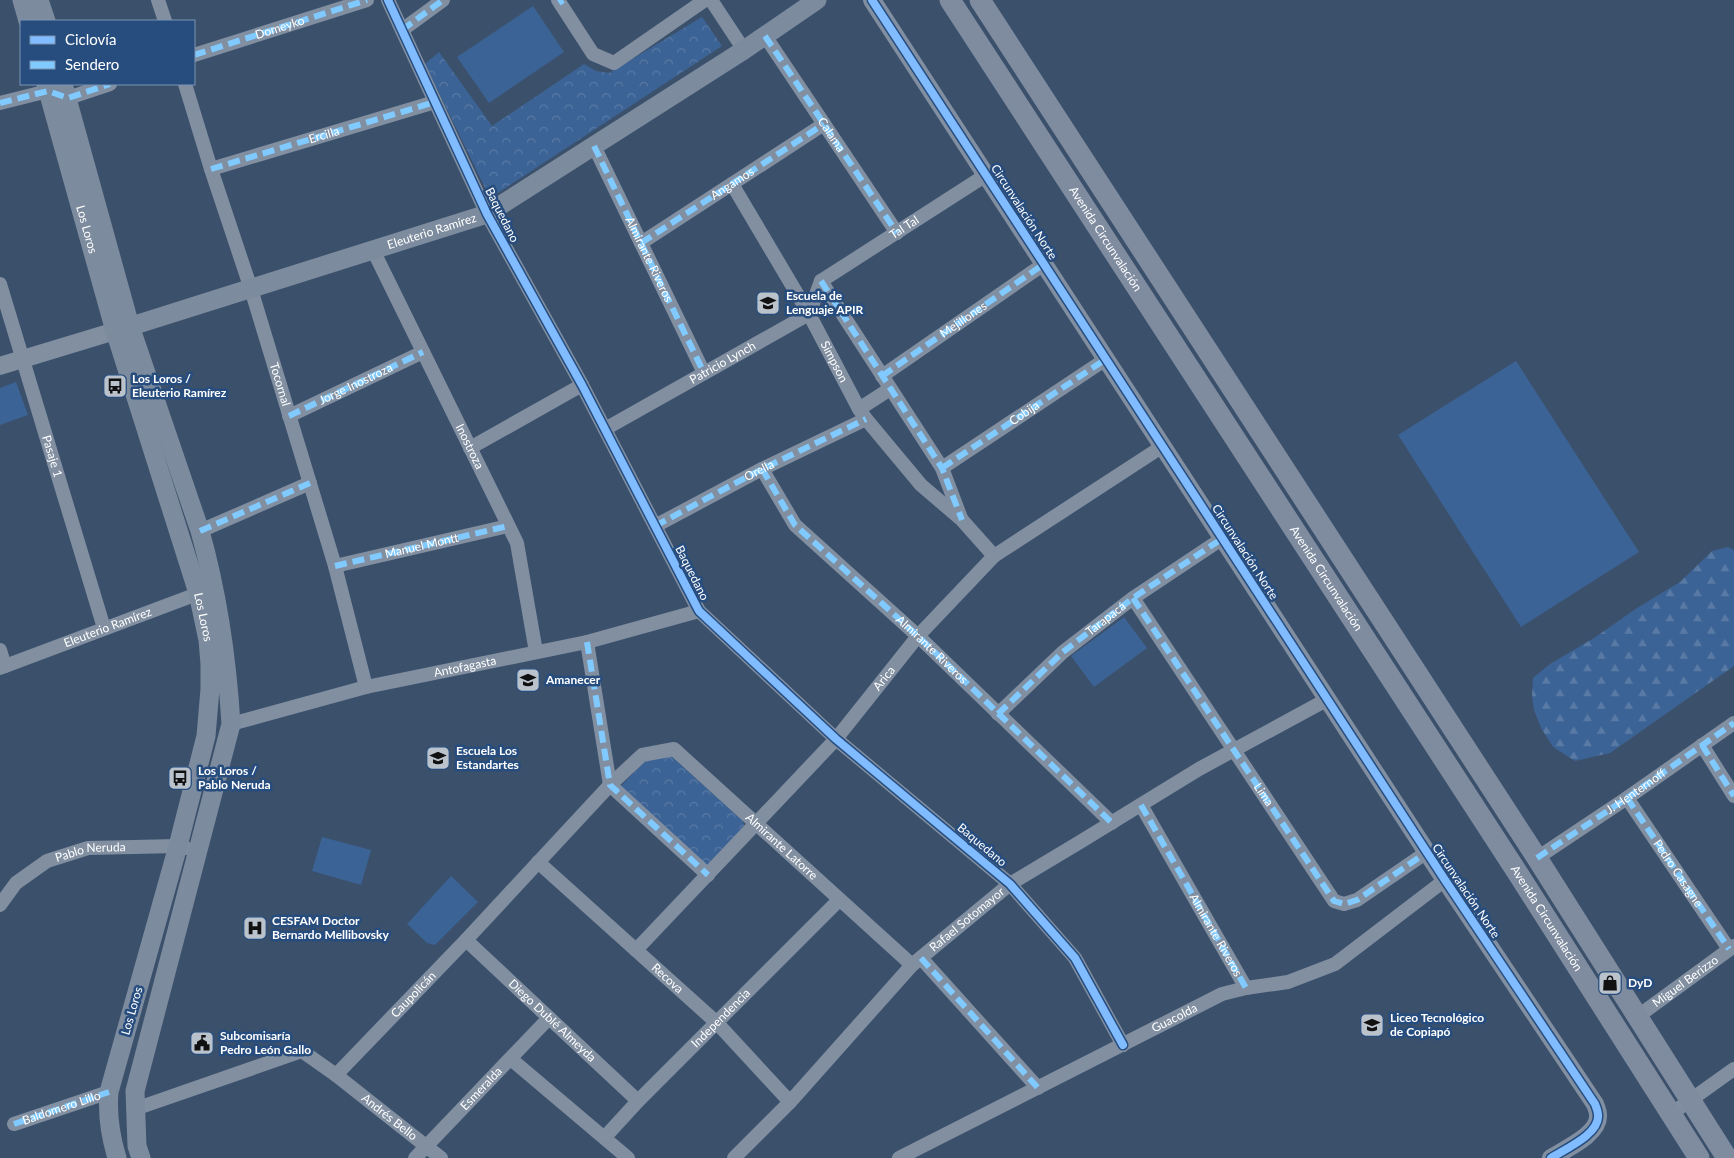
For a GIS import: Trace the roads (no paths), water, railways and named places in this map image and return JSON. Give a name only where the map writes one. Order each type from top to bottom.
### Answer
[{"type":"main road","points":[[22,0],[28,20]]},
{"type":"main road","points":[[39,0],[46,20]]},
{"type":"main road","name":"Eleuterio Ramírez","points":[[123,329],[487,214],[766,36],[817,0]]},
{"type":"main road","name":"Avenida Circunvalación","points":[[950,0],[1700,1158]]},
{"type":"main road","name":"Avenida Circunvalación","points":[[980,0],[1537,858],[1727,1158]]},
{"type":"main road","name":"Los Loros","points":[[56,89],[123,329],[226,655],[231,724],[135,1091],[137,1146],[141,1158]]},
{"type":"main road","name":"Los Loros","points":[[117,1158],[110,1134],[109,1092],[178,846],[206,736],[209,712],[210,664],[206,590],[200,531],[123,329]]},
{"type":"street","points":[[158,0],[165,20]]},
{"type":"street","name":"Domeyko","points":[[195,55],[367,0]]},
{"type":"street","name":"Baquedano","points":[[388,0],[487,214],[582,385],[699,611],[836,739],[1010,884],[1074,958],[1123,1045]]},
{"type":"street","points":[[402,30],[443,0]]},
{"type":"street","points":[[560,1],[592,54],[614,63],[705,0]]},
{"type":"street","points":[[712,0],[744,50]]},
{"type":"street","name":"Circunvalación Norte","points":[[872,0],[1445,880],[1595,1104],[1598,1115],[1597,1122],[1590,1134],[1551,1158]]},
{"type":"street","name":"Calama","points":[[766,36],[898,233]]},
{"type":"street","points":[[0,103],[56,89],[99,85]]},
{"type":"street","name":"Tocornal","points":[[185,85],[335,566],[366,687]]},
{"type":"street","name":"Ercilla","points":[[211,169],[435,102]]},
{"type":"street","name":"Angamos","points":[[641,243],[824,124]]},
{"type":"street","name":"Almirante Riveros","points":[[594,146],[704,373]]},
{"type":"street","name":"Tal Tal","points":[[821,281],[986,175]]},
{"type":"street","name":"Simpson","points":[[732,184],[809,314],[862,414],[921,485],[962,520],[994,556]]},
{"type":"street","name":"Inostroza","points":[[373,250],[517,543],[536,652]]},
{"type":"street","name":"Mejillones","points":[[882,376],[1044,264]]},
{"type":"street","points":[[809,314],[821,281]]},
{"type":"street","name":"Simpson","points":[[821,281],[942,468],[962,520]]},
{"type":"street","name":"Pasaje 1","points":[[0,284],[104,628]]},
{"type":"street","name":"Patricio Lynch","points":[[605,429],[809,314]]},
{"type":"street","name":"Eleuterio Ramírez","points":[[0,366],[123,329]]},
{"type":"street","name":"Jorge Inostroza","points":[[289,416],[423,352]]},
{"type":"street","name":"Cobija","points":[[942,468],[1106,359]]},
{"type":"street","points":[[470,448],[582,385]]},
{"type":"street","name":"Orella","points":[[655,526],[862,414],[890,389]]},
{"type":"street","name":"Arica","points":[[636,950],[836,739],[918,636],[994,556],[1163,446]]},
{"type":"street","name":"Almirante Riveros","points":[[762,469],[795,525],[918,636],[1112,823]]},
{"type":"street","points":[[200,531],[310,483]]},
{"type":"street","name":"Manuel Montt","points":[[335,566],[508,526]]},
{"type":"street","name":"Tarapacá","points":[[998,714],[1063,652],[1133,598],[1223,538]]},
{"type":"street","name":"Eleuterio Ramírez","points":[[2,667],[206,590]]},
{"type":"street","name":"Lima","points":[[1133,598],[1334,901],[1344,904],[1357,900],[1427,852]]},
{"type":"street","name":"Antofagasta","points":[[231,724],[366,687],[587,642],[699,611]]},
{"type":"street","points":[[587,642],[610,785],[708,875]]},
{"type":"street","points":[[0,650],[2,667]]},
{"type":"street","name":"Rafael Sotomayor","points":[[734,1158],[790,1102],[917,962],[1010,884],[1199,769],[1328,699]]},
{"type":"street","name":"J. Henternoff","points":[[1537,858],[1627,798],[1734,722]]},
{"type":"street","points":[[1702,745],[1734,796]]},
{"type":"street","name":"Almirante Latorre","points":[[642,755],[674,749],[839,900],[917,962],[1038,1088]]},
{"type":"street","name":"Caupolicán","points":[[336,1075],[466,940],[610,785],[642,755]]},
{"type":"street","name":"Pedro Casagne","points":[[1627,798],[1732,948]]},
{"type":"street","name":"Almirante Riveros","points":[[1141,805],[1246,988]]},
{"type":"street","name":"Pablo Neruda","points":[[0,905],[16,883],[47,861],[88,848],[178,846],[198,851]]},
{"type":"street","name":"Recova","points":[[538,862],[717,1023],[790,1102]]},
{"type":"street","name":"Guacolda","points":[[900,1158],[1222,994],[1246,988],[1288,982],[1335,964],[1445,880]]},
{"type":"street","name":"Independencia","points":[[605,1137],[638,1101],[839,900]]},
{"type":"street","name":"Diego Dublé Almeyda","points":[[466,940],[638,1101]]},
{"type":"street","name":"Miguel Berizzo","points":[[1637,1017],[1732,948]]},
{"type":"street","name":"Esmeralda","points":[[415,1158],[549,1018]]},
{"type":"street","points":[[135,1109],[302,1051],[336,1075]]},
{"type":"street","points":[[511,1059],[628,1158]]},
{"type":"street","points":[[1671,1114],[1734,1069]]},
{"type":"street","name":"Andrés Bello","points":[[336,1075],[441,1158]]},
{"type":"street","name":"Baldomero Lillo","points":[[14,1124],[109,1092]]},
{"type":"place","name":"Escuela de Lenguaje APIR","points":[[768,303]]},
{"type":"place","name":"Los Loros / Eleuterio Ramírez","points":[[115,386]]},
{"type":"place","name":"Amanecer","points":[[528,680]]},
{"type":"place","name":"Escuela Los Estandartes","points":[[438,758]]},
{"type":"place","name":"Los Loros / Pablo Neruda","points":[[180,778]]},
{"type":"place","name":"CESFAM Doctor Bernardo Mellibovsky","points":[[255,928]]},
{"type":"place","name":"DyD","points":[[1610,983]]},
{"type":"place","name":"Liceo Tecnológico de Copiapó","points":[[1372,1025]]},
{"type":"place","name":"Subcomisaría Pedro León Gallo","points":[[202,1043]]}]
